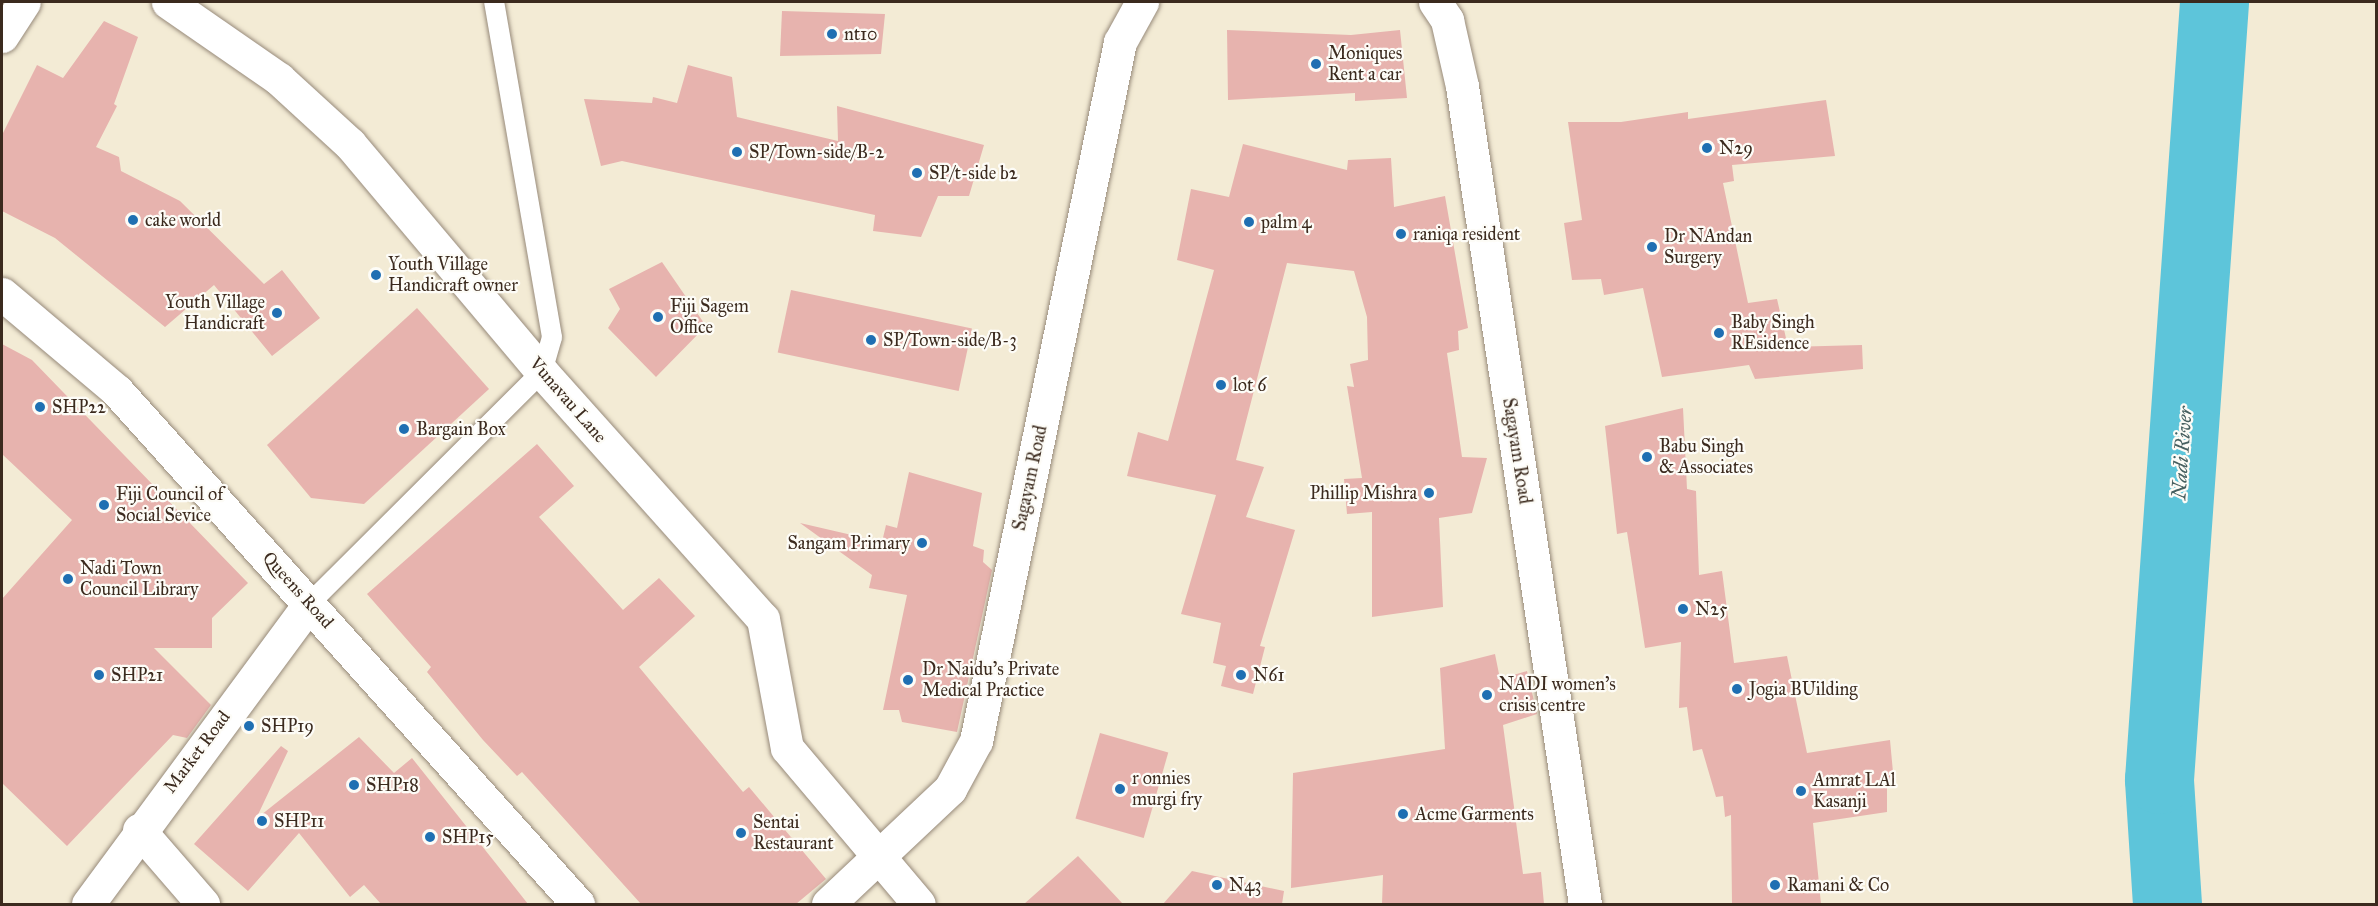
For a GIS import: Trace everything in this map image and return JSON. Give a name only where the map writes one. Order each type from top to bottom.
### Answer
[{"type":"street","points":[[2,36],[24,2]]},
{"type":"street","name":"Vunavau Lane","points":[[168,2],[279,79],[350,144],[542,372],[762,619],[787,748],[919,904]]},
{"type":"street","name":"Sagayam Road","points":[[828,904],[879,859],[950,789],[976,741],[1120,42],[1142,2]]},
{"type":"street","name":"Sagayam Road","points":[[1435,2],[1447,20],[1462,86],[1585,904]]},
{"type":"street","name":"Queens Road","points":[[2,294],[117,391],[310,603],[578,904]]},
{"type":"street","name":"Market Road","points":[[88,904],[139,830],[310,603]]},
{"type":"street","points":[[139,830],[203,904]]},
{"type":"lane","points":[[310,603],[542,372],[552,337],[494,2]]},
{"type":"building","name":"nt10","points":[[782,11],[885,14],[881,54],[780,56]]},
{"type":"building","points":[[104,21],[138,37],[114,104],[117,106],[96,147],[119,157],[121,171],[180,201],[264,284],[282,270],[320,318],[272,356],[214,285],[165,327],[55,238],[2,211],[2,135],[37,65],[63,78]]},
{"type":"building","name":"Moniques Rent a car","points":[[1227,30],[1351,35],[1400,30],[1407,98],[1355,101],[1355,93],[1228,100]]},
{"type":"building","points":[[688,65],[732,77],[737,117],[838,141],[837,106],[984,145],[969,196],[938,196],[921,237],[873,231],[875,215],[622,161],[601,166],[584,99],[652,103],[653,97],[677,103]]},
{"type":"building","points":[[1826,100],[1835,156],[1732,165],[1734,181],[1723,183],[1748,303],[1777,299],[1788,347],[1862,345],[1863,369],[1755,379],[1749,365],[1662,377],[1643,288],[1604,295],[1601,279],[1572,280],[1564,223],[1582,220],[1568,122],[1621,122],[1688,112],[1688,119]]},
{"type":"building","points":[[1243,144],[1347,170],[1348,160],[1391,158],[1394,207],[1445,196],[1468,328],[1458,331],[1459,350],[1447,353],[1462,457],[1487,458],[1472,513],[1439,518],[1443,607],[1372,617],[1372,512],[1347,514],[1344,479],[1362,478],[1347,386],[1354,387],[1350,364],[1368,360],[1367,317],[1354,271],[1287,263],[1236,460],[1264,467],[1246,517],[1295,530],[1260,646],[1265,647],[1253,694],[1221,686],[1226,666],[1213,663],[1221,623],[1181,614],[1216,495],[1127,476],[1138,432],[1168,441],[1214,270],[1177,260],[1191,189],[1229,197]]},
{"type":"building","name":"Fiji Sagem Office","points":[[662,262],[706,326],[656,377],[608,328],[620,309],[609,289]]},
{"type":"building","name":"SP/Town-side/B-3","points":[[791,290],[972,328],[959,391],[778,353]]},
{"type":"building","name":"Bargain Box","points":[[417,308],[489,389],[364,504],[311,498],[267,445]]},
{"type":"building","name":"SHP21","points":[[2,344],[32,360],[248,583],[212,618],[212,648],[154,648],[211,705],[187,738],[173,735],[67,846],[2,783],[2,599],[72,520],[2,454]]},
{"type":"building","points":[[1683,408],[1687,489],[1696,491],[1699,575],[1722,571],[1734,663],[1787,656],[1807,753],[1890,740],[1894,783],[1887,785],[1887,812],[1813,823],[1821,904],[1732,904],[1731,815],[1725,817],[1723,796],[1716,797],[1702,749],[1693,751],[1687,707],[1679,708],[1681,642],[1645,648],[1627,532],[1617,534],[1605,426]]},
{"type":"building","points":[[537,444],[574,486],[539,517],[623,610],[659,578],[695,616],[639,667],[743,792],[749,787],[826,879],[796,904],[641,904],[522,772],[517,776],[483,740],[427,672],[431,667],[367,594]]},
{"type":"building","points":[[909,472],[982,493],[973,546],[984,550],[983,562],[992,570],[957,732],[902,722],[899,710],[883,710],[907,595],[869,588],[872,575],[800,523],[882,542],[886,525],[897,528]]},
{"type":"building","name":"Acme Garments","points":[[1495,654],[1500,679],[1527,671],[1537,714],[1503,725],[1523,874],[1541,872],[1544,904],[1382,904],[1383,875],[1291,888],[1293,773],[1445,749],[1440,668]]},
{"type":"building","name":"r onnies murgi fry","points":[[1100,733],[1168,753],[1144,838],[1075,819]]},
{"type":"building","points":[[359,737],[394,773],[412,758],[528,904],[381,904],[364,885],[350,897],[299,833],[248,891],[194,844],[281,746],[288,751],[256,819]]},
{"type":"building","points":[[1078,856],[1123,904],[1024,904]]},
{"type":"building","name":"N43","points":[[1192,871],[1284,891],[1282,904],[1163,904]]},
{"type":"waterway","name":"Nadi River","points":[[2167,904],[2159,779],[2214,2]]},
{"type":"place","name":"nt10","points":[[832,34]]},
{"type":"place","name":"Moniques Rent a car","points":[[1316,64]]},
{"type":"place","name":"N29","points":[[1707,148]]},
{"type":"place","name":"SP/Town-side/B-2","points":[[737,152]]},
{"type":"place","name":"SP/t-side b2","points":[[917,173]]},
{"type":"place","name":"cake world","points":[[133,220]]},
{"type":"place","name":"palm 4","points":[[1249,222]]},
{"type":"place","name":"raniqa resident","points":[[1401,234]]},
{"type":"place","name":"Dr NAndan Surgery","points":[[1652,247]]},
{"type":"place","name":"Youth Village Handicraft owner","points":[[376,275]]},
{"type":"place","name":"Youth Village Handicraft","points":[[277,313]]},
{"type":"place","name":"Fiji Sagem Office","points":[[658,317]]},
{"type":"place","name":"Baby Singh REsidence","points":[[1719,333]]},
{"type":"place","name":"SP/Town-side/B-3","points":[[871,340]]},
{"type":"place","name":"lot 6","points":[[1221,385]]},
{"type":"place","name":"SHP22","points":[[40,407]]},
{"type":"place","name":"Bargain Box","points":[[404,429]]},
{"type":"place","name":"Babu Singh & Associates","points":[[1647,457]]},
{"type":"place","name":"Phillip Mishra","points":[[1429,493]]},
{"type":"place","name":"Fiji Council of Social Sevice","points":[[104,505]]},
{"type":"place","name":"Sangam Primary","points":[[922,543]]},
{"type":"place","name":"Nadi Town Council Library","points":[[68,579]]},
{"type":"place","name":"N25","points":[[1683,609]]},
{"type":"place","name":"SHP21","points":[[99,675]]},
{"type":"place","name":"N61","points":[[1241,675]]},
{"type":"place","name":"Dr Naidu’s Private Medical Practice","points":[[908,680]]},
{"type":"place","name":"Jogia BUilding","points":[[1737,689]]},
{"type":"place","name":"NADI women's crisis centre","points":[[1487,695]]},
{"type":"place","name":"SHP19","points":[[249,726]]},
{"type":"place","name":"SHP18","points":[[354,785]]},
{"type":"place","name":"r onnies murgi fry","points":[[1120,789]]},
{"type":"place","name":"Amrat LAl Kasanji","points":[[1801,791]]},
{"type":"place","name":"Acme Garments","points":[[1403,814]]},
{"type":"place","name":"SHP11","points":[[262,821]]},
{"type":"place","name":"Sentai Restaurant","points":[[741,833]]},
{"type":"place","name":"SHP15","points":[[430,837]]},
{"type":"place","name":"N43","points":[[1217,885]]},
{"type":"place","name":"Ramani & Co","points":[[1775,885]]}]
